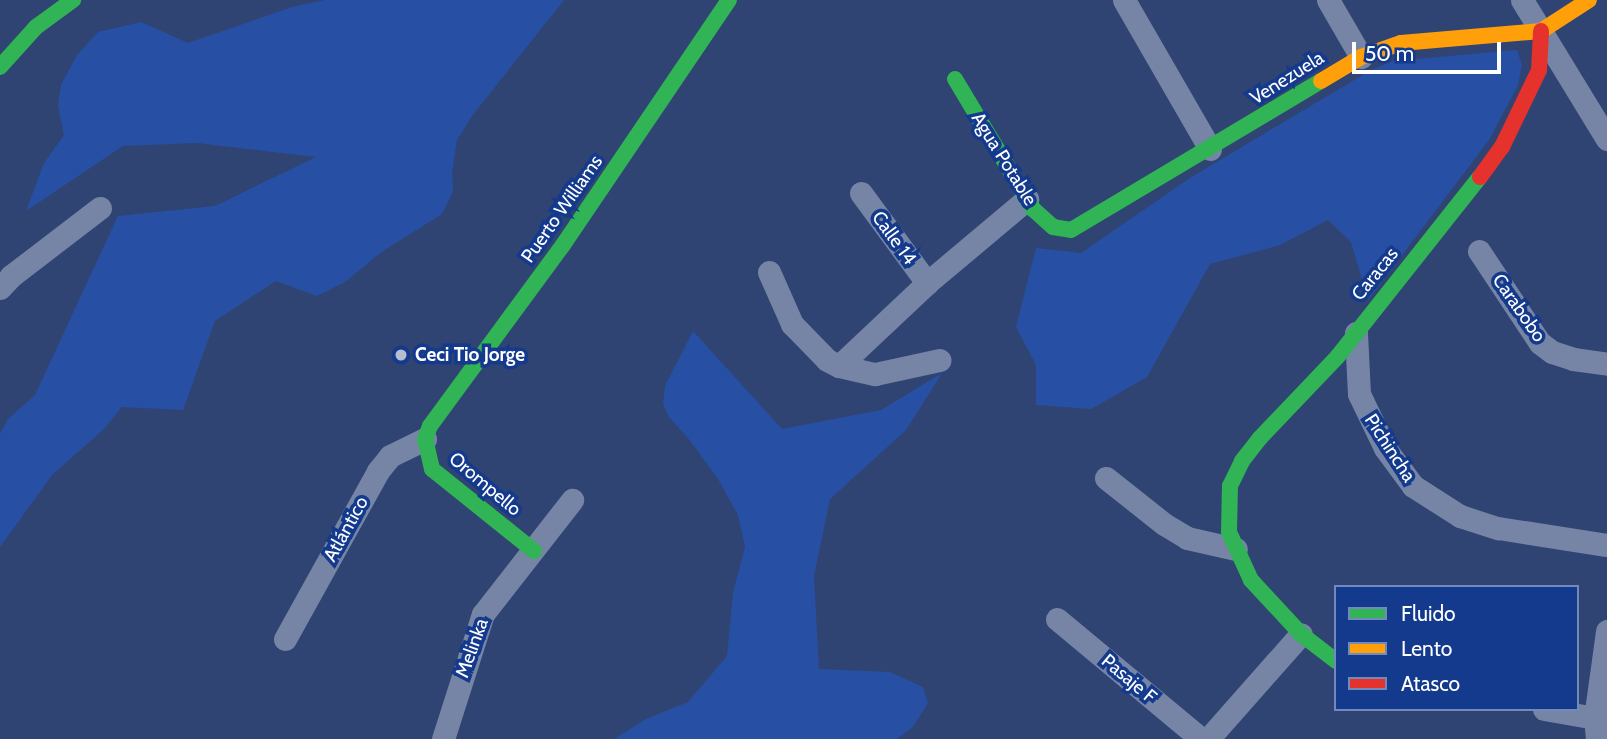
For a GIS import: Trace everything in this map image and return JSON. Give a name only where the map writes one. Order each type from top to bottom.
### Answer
[{"type":"street","points":[[0,67],[36,27],[73,0]]},
{"type":"street","name":"Puerto Williams","points":[[425,439],[430,426],[622,160],[729,0]]},
{"type":"street","points":[[1124,0],[1210,149]]},
{"type":"street","points":[[1328,0],[1361,57]]},
{"type":"street","points":[[1522,0],[1607,139]]},
{"type":"street","name":"Venezuela","points":[[1062,231],[1080,226],[1361,57],[1401,43],[1541,31],[1589,0]]},
{"type":"street","name":"Caracas","points":[[1232,541],[1230,486],[1242,461],[1356,333],[1457,209],[1502,147],[1539,70],[1541,31]]},
{"type":"street","name":"Agua Potable","points":[[955,79],[1027,199],[1044,220],[1062,231]]},
{"type":"street","name":"Calle 14","points":[[861,193],[927,283]]},
{"type":"street","points":[[839,366],[927,283],[1027,199]]},
{"type":"street","points":[[0,288],[11,275],[100,208]]},
{"type":"street","name":"Carabobo","points":[[1479,251],[1540,343],[1552,352],[1573,359],[1607,364]]},
{"type":"street","points":[[769,272],[792,324],[827,360],[839,366],[875,374],[940,359]]},
{"type":"street","name":"Pichincha","points":[[1356,333],[1359,394],[1385,447],[1413,486],[1460,516],[1498,528],[1607,545]]},
{"type":"street","name":"Orompello","points":[[425,439],[432,469],[534,551]]},
{"type":"street","name":"Atlántico","points":[[285,639],[378,471],[397,452],[425,439]]},
{"type":"street","points":[[1106,478],[1164,524],[1187,538],[1232,541],[1251,580],[1301,634],[1334,659]]},
{"type":"street","name":"Melinka","points":[[443,739],[484,614],[496,594],[534,551],[572,500]]},
{"type":"street","name":"Pasaje F","points":[[1057,619],[1201,739]]},
{"type":"street","points":[[1550,711],[1596,728],[1607,631]]},
{"type":"street","points":[[1208,739],[1301,634]]},
{"type":"shaded area","points":[[325,0],[564,0],[472,116],[457,140],[452,173],[453,192],[442,214],[380,253],[345,282],[317,296],[276,281],[215,321],[183,410],[122,407],[104,429],[53,474],[0,547],[0,434],[8,419],[35,395],[118,216],[215,206],[316,157],[197,143],[123,146],[26,211],[44,163],[64,135],[58,106],[61,85],[77,55],[98,32],[141,22],[188,43],[292,7]]},
{"type":"shaded area","points":[[1517,50],[1522,65],[1518,85],[1489,140],[1368,300],[1351,242],[1328,220],[1280,245],[1210,264],[1147,377],[1091,409],[1036,405],[1036,365],[1016,327],[1036,248],[1081,253],[1190,178],[1371,70],[1393,61]]},
{"type":"shaded area","points":[[693,331],[782,429],[881,410],[942,373],[906,430],[830,499],[814,576],[819,669],[890,672],[923,687],[928,703],[913,727],[897,739],[614,739],[646,719],[688,702],[727,656],[733,593],[745,547],[738,515],[718,479],[669,417],[663,404],[665,386]]},
{"type":"traffic: fast","points":[[0,67],[36,27],[73,0]]},
{"type":"traffic: fast","points":[[534,551],[432,469],[425,439],[430,426],[563,245],[729,0]]},
{"type":"traffic: fast","points":[[955,79],[1033,209],[1053,227],[1071,230],[1321,81]]},
{"type":"traffic: fast","points":[[1334,659],[1301,634],[1251,580],[1229,532],[1230,486],[1242,461],[1260,438],[1338,356],[1480,177]]},
{"type":"traffic: slow","points":[[1321,81],[1361,57],[1401,43],[1541,31],[1589,0]]},
{"type":"traffic: jam","points":[[1480,177],[1502,147],[1539,70],[1541,31]]},
{"type":"place","name":"Ceci Tio Jorge","points":[[401,355]]}]
